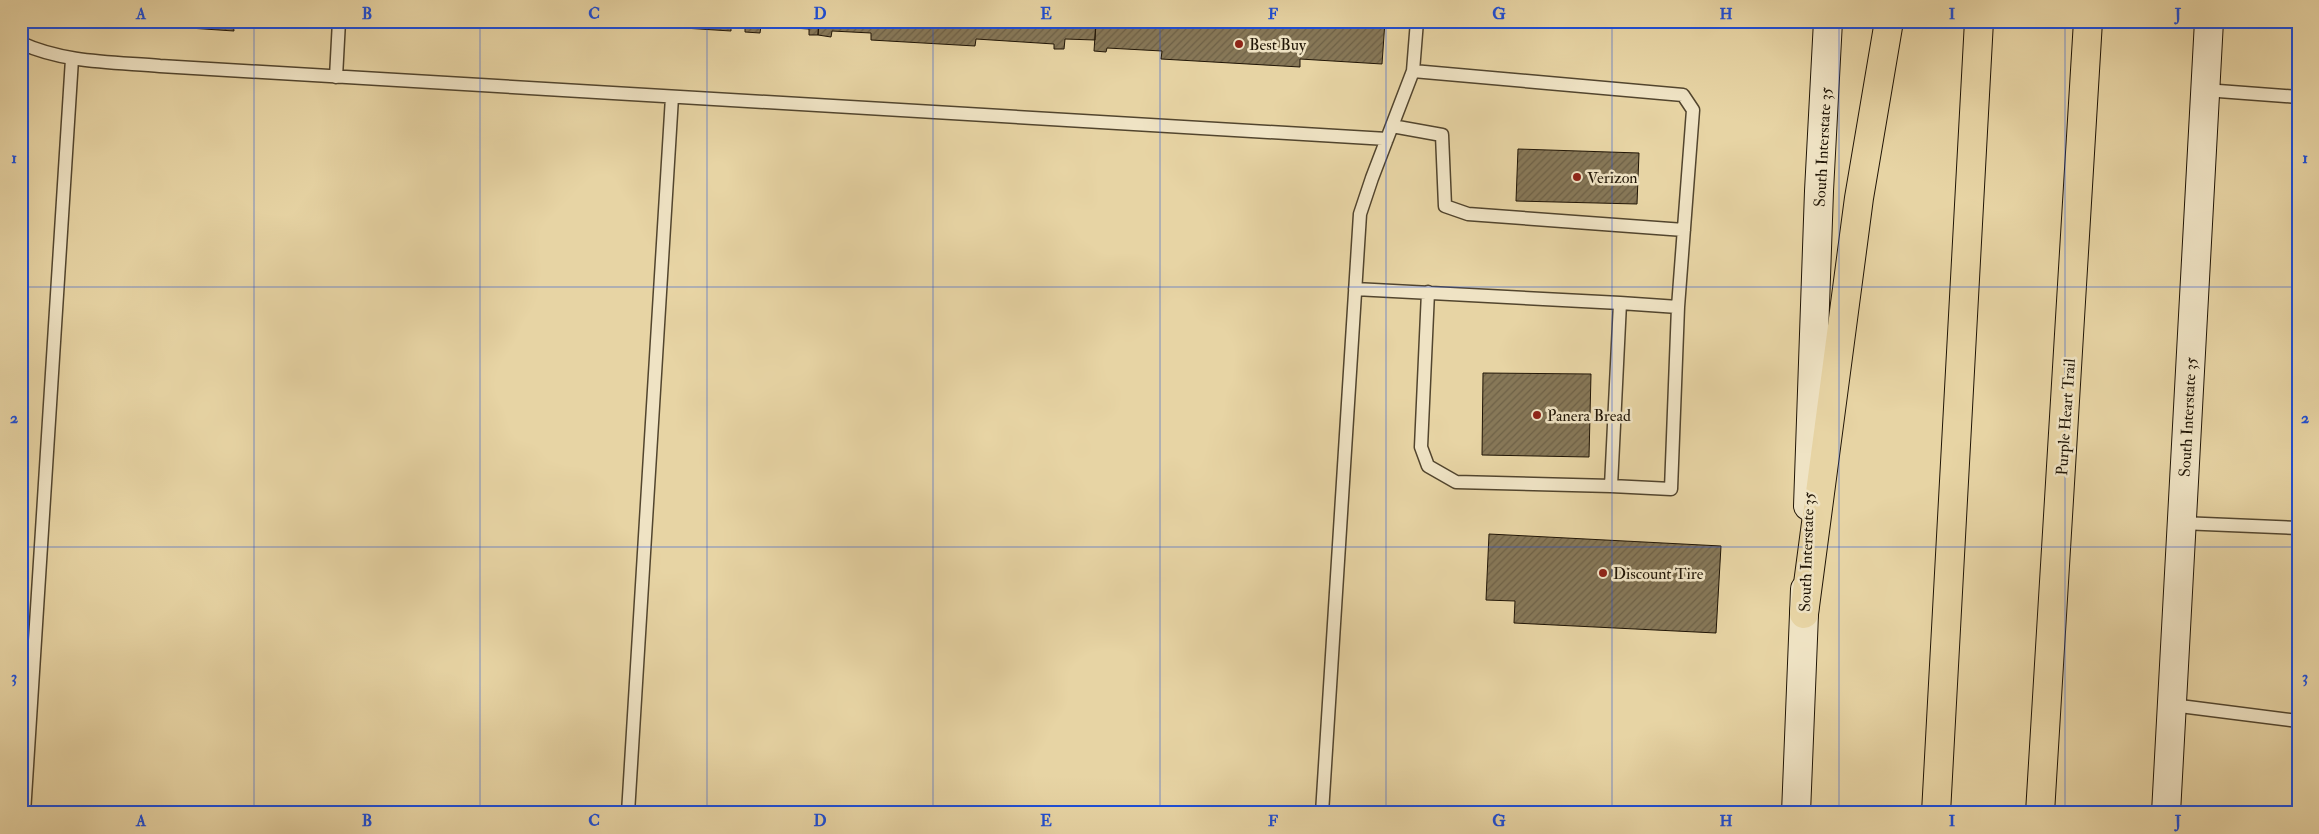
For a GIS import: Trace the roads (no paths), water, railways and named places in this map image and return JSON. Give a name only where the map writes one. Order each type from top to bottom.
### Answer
[{"type":"highway","points":[[1804,614],[1859,198],[1889,21]]},
{"type":"highway","points":[[1936,813],[1979,21]]},
{"type":"highway","name":"Purple Heart Trail","points":[[2040,813],[2088,21]]},
{"type":"highway","points":[[2085,92],[2098,21]]},
{"type":"main road","name":"South Interstate 35","points":[[1796,813],[1819,191],[1828,21]]},
{"type":"main road","name":"South Interstate 35","points":[[2166,813],[2209,21]]},
{"type":"lane","points":[[336,77],[339,21]]},
{"type":"lane","points":[[1322,813],[1360,214],[1413,71],[1417,21]]},
{"type":"lane","points":[[21,43],[38,51],[72,58],[160,66],[1387,139]]},
{"type":"lane","points":[[24,813],[72,58]]},
{"type":"lane","points":[[1413,71],[1683,95],[1693,110],[1678,307],[1671,489],[1456,482],[1428,466],[1421,447],[1428,292]]},
{"type":"lane","points":[[2205,90],[2298,97]]},
{"type":"lane","points":[[628,813],[672,97]]},
{"type":"lane","points":[[1392,126],[1442,135],[1445,206],[1468,214],[1684,230]]},
{"type":"lane","points":[[1354,289],[1678,307]]},
{"type":"lane","points":[[1611,486],[1620,304]]},
{"type":"lane","points":[[2181,523],[2298,528]]},
{"type":"lane","points":[[2172,705],[2298,721]]},
{"type":"place","name":"Best Buy","points":[[1239,44]]},
{"type":"place","name":"Verizon","points":[[1577,177]]},
{"type":"place","name":"Panera Bread","points":[[1537,415]]},
{"type":"place","name":"Discount Tire","points":[[1603,573]]}]
